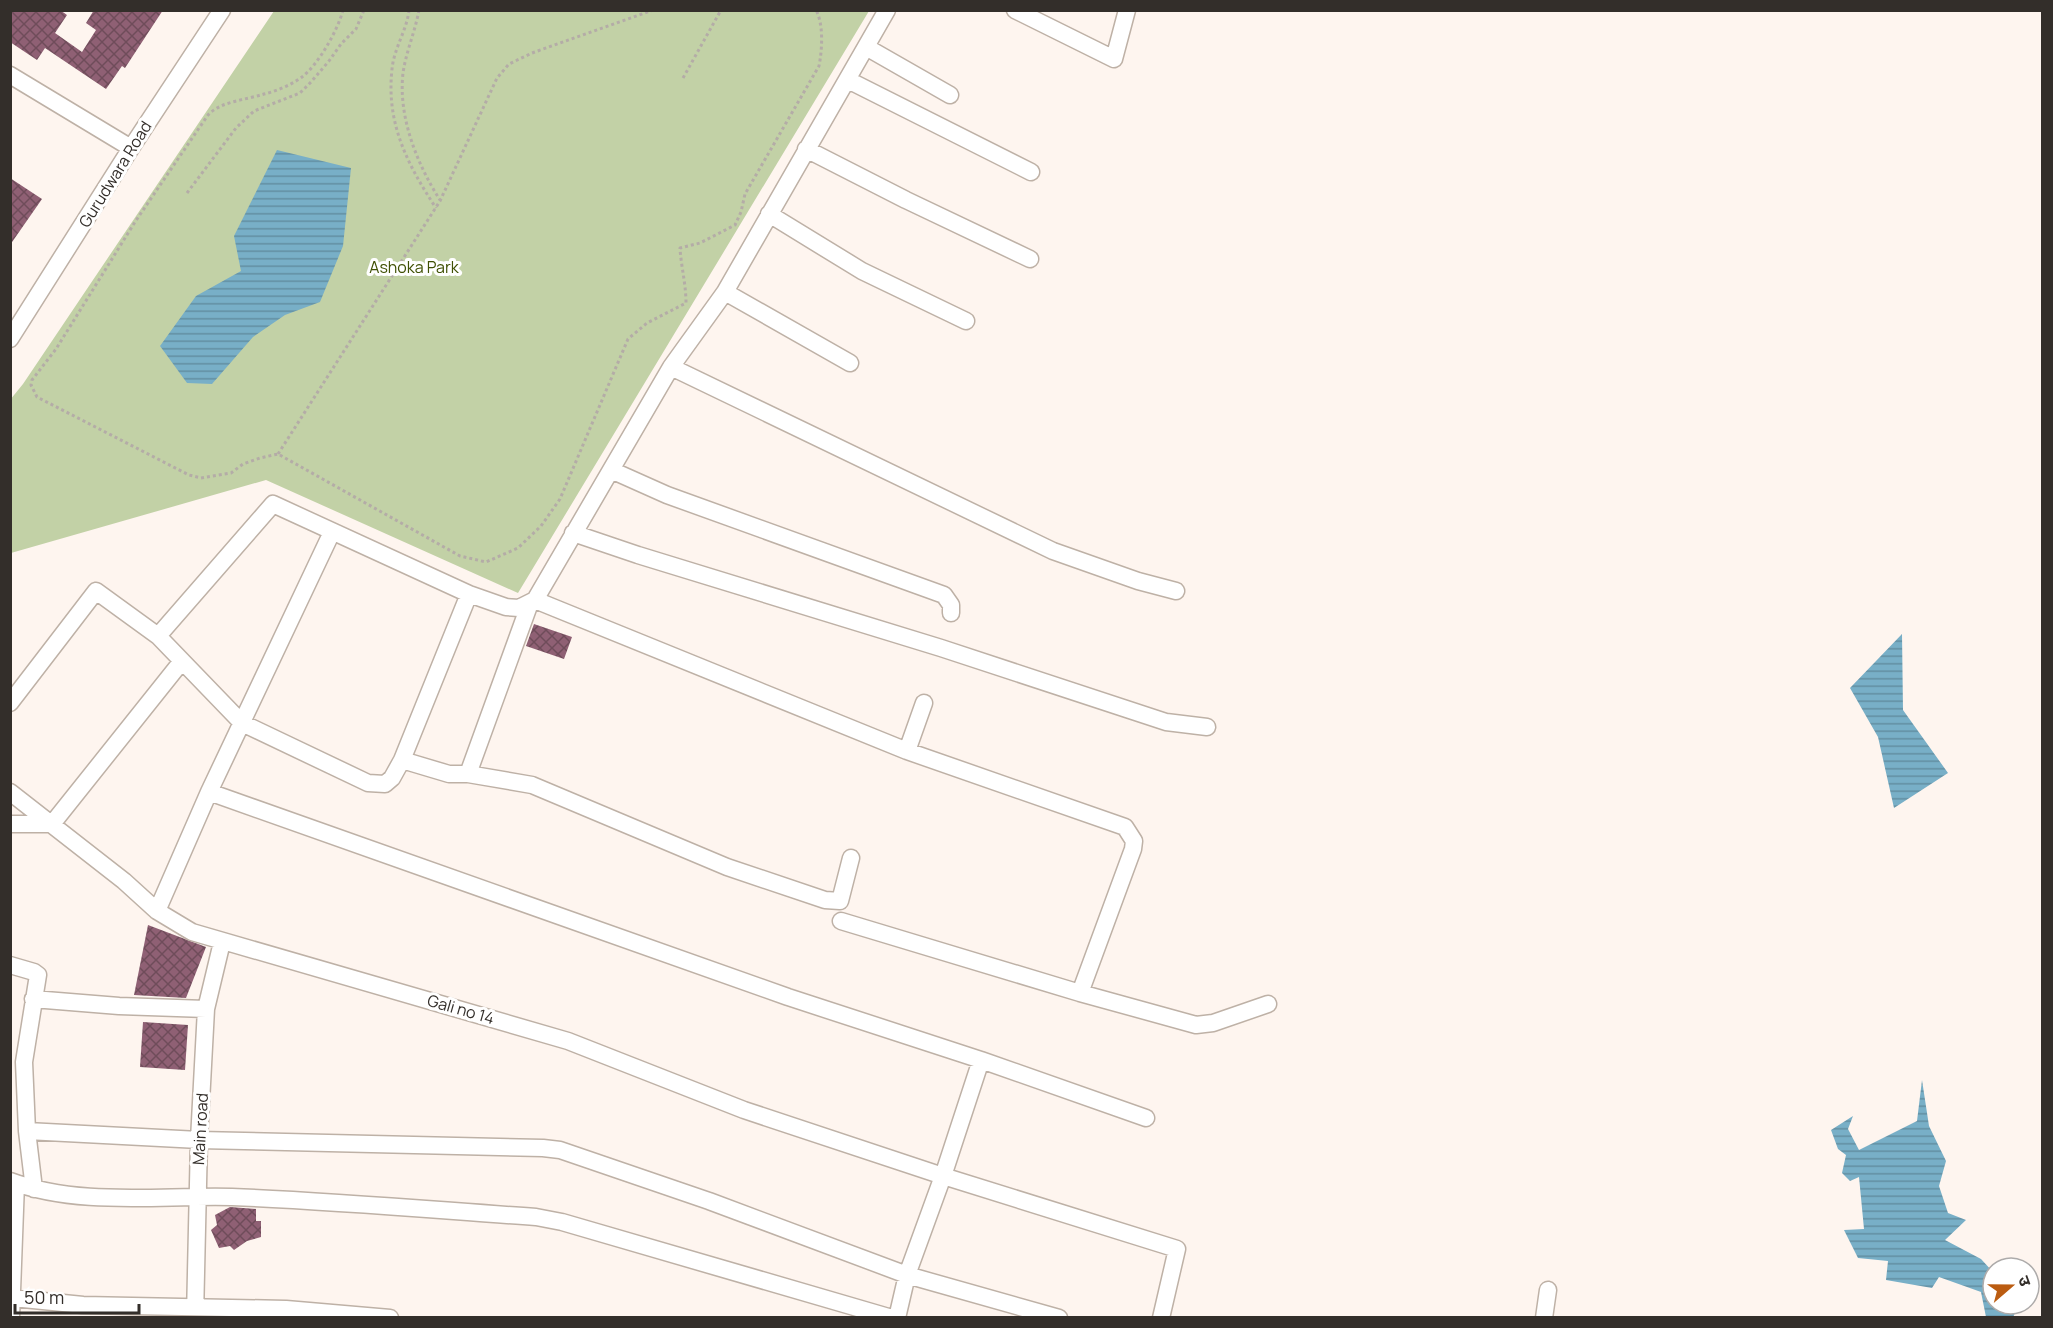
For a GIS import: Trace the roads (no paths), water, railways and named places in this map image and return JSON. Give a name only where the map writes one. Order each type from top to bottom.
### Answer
[{"type":"street","name":"Gurudwara Road","points":[[10,339],[222,10]]},
{"type":"street","points":[[468,774],[532,601],[671,367],[725,292],[887,10]]},
{"type":"street","points":[[1015,10],[1114,59],[1127,10]]},
{"type":"street","points":[[866,47],[950,95]]},
{"type":"street","points":[[10,75],[131,148]]},
{"type":"street","points":[[848,80],[1031,172]]},
{"type":"street","points":[[806,148],[906,200],[1030,259]]},
{"type":"street","points":[[769,214],[862,271],[966,321]]},
{"type":"street","points":[[725,292],[850,363]]},
{"type":"street","points":[[671,367],[1053,551],[1138,581],[1176,591]]},
{"type":"street","points":[[611,470],[667,495],[944,595],[951,605],[951,613]]},
{"type":"street","points":[[158,636],[273,504],[469,594],[511,609],[519,608],[532,601]]},
{"type":"street","points":[[157,911],[209,792],[332,532]]},
{"type":"street","points":[[573,533],[941,648],[1166,722],[1207,727]]},
{"type":"street","points":[[10,703],[96,591],[158,636],[242,723],[374,785],[385,784],[389,782],[402,760],[469,594]]},
{"type":"street","points":[[532,601],[907,752],[1125,827],[1131,833],[1134,849],[1080,993]]},
{"type":"street","points":[[10,824],[52,824],[182,661]]},
{"type":"street","points":[[907,752],[924,703]]},
{"type":"street","points":[[402,760],[449,774],[468,774],[532,785],[727,867],[825,900],[840,901],[851,858]]},
{"type":"street","name":"Gali no 14","points":[[10,792],[124,880],[157,911],[192,932],[568,1041],[744,1110],[943,1176],[1177,1249],[1161,1317]]},
{"type":"street","points":[[209,792],[788,997],[981,1060],[1146,1118]]},
{"type":"street","points":[[841,921],[1080,993],[1196,1025],[1213,1023],[1268,1004]]},
{"type":"street","name":"Main road","points":[[195,1313],[199,1140],[206,1009],[222,942]]},
{"type":"street","points":[[10,965],[37,974],[17,1060],[34,1189]]},
{"type":"street","points":[[33,999],[119,1006],[206,1009]]},
{"type":"street","points":[[11,1317],[13,1182],[34,1189],[83,1196],[231,1197],[536,1216],[894,1317],[981,1060]]},
{"type":"street","points":[[27,1131],[199,1140],[560,1150],[709,1201],[907,1275],[1059,1317]]},
{"type":"street","points":[[1544,1317],[1548,1290]]},
{"type":"street","points":[[13,1298],[195,1313],[286,1309],[390,1317]]},
{"type":"water","points":[[277,150],[351,168],[343,246],[320,302],[285,315],[253,337],[212,384],[187,383],[160,346],[196,296],[241,271],[234,236]]},
{"type":"water","points":[[1902,634],[1903,710],[1948,773],[1894,808],[1878,737],[1850,688]]},
{"type":"water","points":[[1922,1080],[1929,1126],[1946,1161],[1939,1186],[1948,1213],[1966,1220],[1945,1240],[1981,1259],[1981,1292],[1939,1277],[1932,1288],[1886,1280],[1888,1261],[1858,1258],[1844,1230],[1864,1229],[1859,1177],[1850,1181],[1842,1173],[1846,1155],[1838,1149],[1831,1130],[1853,1116],[1848,1129],[1859,1150],[1917,1121]]},
{"type":"water","points":[[1986,1316],[2014,1316],[2013,1317]]},
{"type":"park label","name":"Ashoka Park","points":[[414,267]]}]
